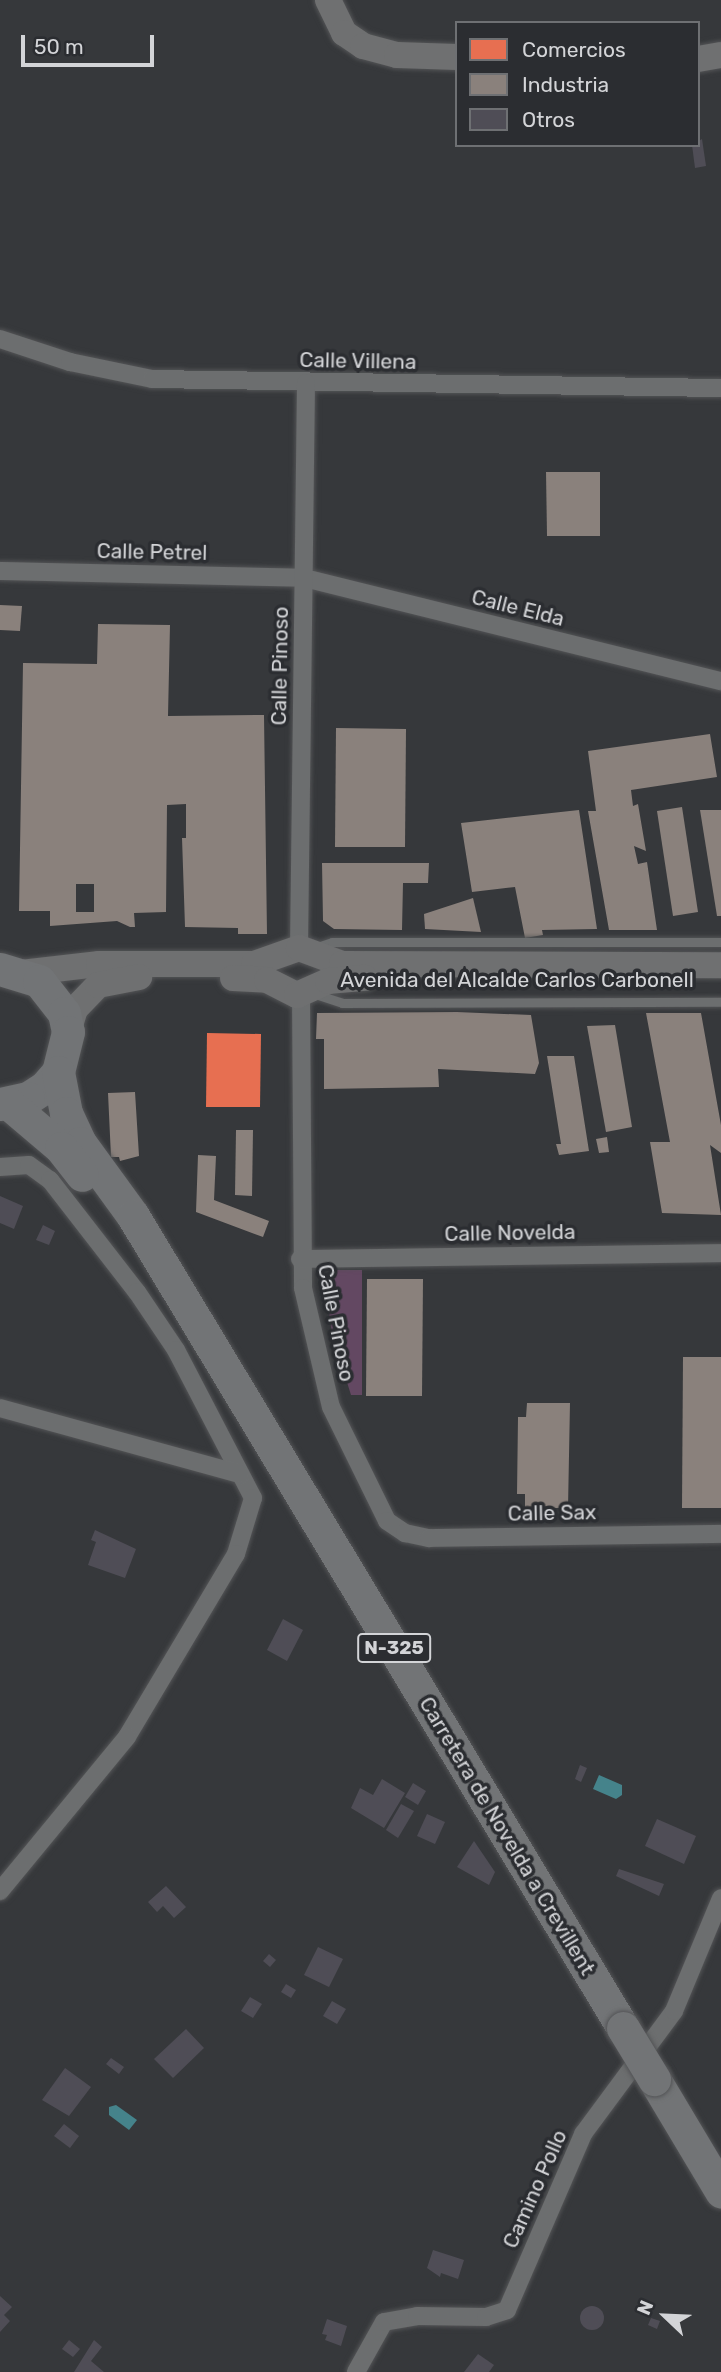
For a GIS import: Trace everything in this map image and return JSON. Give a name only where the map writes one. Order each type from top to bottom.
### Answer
[{"type":"highway","points":[[8,969],[54,995],[68,1032]]},
{"type":"highway","name":"N-325","points":[[68,1032],[58,1072],[66,1114],[80,1143],[133,1216],[164,1270]]},
{"type":"highway","name":"N-325","points":[[4,1104],[28,1098],[58,1072]]},
{"type":"highway","name":"N-325","points":[[4,1104],[61,1148],[164,1270]]},
{"type":"highway","name":"Carretera de Novelda a Crevillent","points":[[164,1270],[721,2191]]},
{"type":"main road","points":[[328,0],[344,33],[363,46],[397,55],[455,57]]},
{"type":"main road","points":[[700,59],[721,55]]},
{"type":"main road","points":[[300,953],[275,971],[301,990]]},
{"type":"main road","name":"Avenida del Alcalde Carlos Carbonell","points":[[8,969],[99,964],[254,964],[300,953],[342,964],[721,965]]},
{"type":"main road","name":"Avenida del Alcalde Carlos Carbonell","points":[[300,953],[321,973],[301,990]]},
{"type":"main road","name":"Avenida del Alcalde Carlos Carbonell","points":[[68,1032],[82,999],[113,979],[255,978],[301,990],[340,978],[721,979]]},
{"type":"street","name":"Calle Villena","points":[[0,339],[70,362],[152,379],[721,388]]},
{"type":"street","name":"Calle Pinoso","points":[[300,953],[306,383]]},
{"type":"street","name":"Calle Petrel","points":[[0,571],[303,578]]},
{"type":"street","name":"Calle Elda","points":[[303,578],[721,681]]},
{"type":"street","name":"Calle Pinoso","points":[[301,990],[300,1259],[318,1362],[331,1407],[387,1521]]},
{"type":"street","points":[[0,1167],[29,1165],[50,1180],[176,1350],[253,1498],[236,1554],[127,1737],[0,1891]]},
{"type":"street","name":"Calle Novelda","points":[[300,1259],[721,1253]]},
{"type":"street","points":[[0,1408],[240,1474]]},
{"type":"street","name":"Calle Sax","points":[[387,1521],[405,1533],[429,1538],[721,1534]]},
{"type":"street","name":"Camino Pollo","points":[[356,2372],[384,2322],[417,2316],[486,2317],[507,2310],[583,2134],[674,2011],[721,1898]]},
{"type":"lane","points":[[300,953],[332,942],[721,942]]},
{"type":"lane","points":[[301,990],[342,1003],[721,1002]]},
{"type":"shaded area","points":[[330,1270],[362,1270],[362,1395],[351,1395],[332,1334],[325,1283]]},
{"type":"water","points":[[599,1775],[622,1785],[622,1795],[616,1799],[593,1789]]},
{"type":"water","points":[[116,2105],[137,2120],[129,2130],[109,2115],[109,2107]]},
{"type":"building: Comercios","points":[[207,1033],[261,1034],[260,1107],[206,1107]]},
{"type":"building: Industria","points":[[546,472],[600,472],[600,536],[547,536]]},
{"type":"building: Industria","points":[[0,605],[22,606],[20,631],[0,630]]},
{"type":"building: Industria","points":[[98,624],[170,625],[168,716],[264,715],[267,934],[238,934],[238,928],[185,927],[182,838],[186,838],[186,804],[167,805],[166,912],[134,913],[135,927],[130,927],[117,921],[50,926],[50,911],[19,911],[23,663],[97,664]],"holes":[[[76,884],[94,884],[94,912],[76,912]]]},
{"type":"building: Industria","points":[[336,728],[406,729],[405,847],[335,847]]},
{"type":"building: Industria","points":[[710,734],[717,777],[631,790],[633,806],[638,804],[646,851],[634,846],[638,864],[647,862],[657,930],[609,930],[588,811],[596,811],[588,751]]},
{"type":"building: Industria","points":[[682,807],[698,912],[673,916],[657,811]]},
{"type":"building: Industria","points":[[579,810],[597,929],[542,930],[543,935],[525,938],[515,887],[472,892],[461,823]]},
{"type":"building: Industria","points":[[700,810],[721,810],[721,916],[717,916]]},
{"type":"building: Industria","points":[[322,863],[429,863],[428,883],[403,883],[402,930],[334,929],[323,921]]},
{"type":"building: Industria","points":[[473,898],[481,932],[425,929],[424,914]]},
{"type":"building: Industria","points":[[457,1012],[531,1015],[539,1063],[535,1074],[438,1069],[439,1087],[324,1089],[324,1039],[316,1039],[317,1013]]},
{"type":"building: Industria","points":[[646,1013],[701,1013],[721,1125],[721,1153],[710,1145],[721,1215],[662,1213],[650,1142],[670,1142]]},
{"type":"building: Industria","points":[[615,1025],[632,1127],[606,1132],[587,1026]]},
{"type":"building: Industria","points":[[547,1056],[574,1056],[589,1151],[559,1155],[556,1144],[561,1144]]},
{"type":"building: Industria","points":[[135,1092],[139,1156],[120,1161],[119,1157],[111,1157],[108,1093]]},
{"type":"building: Industria","points":[[236,1130],[253,1130],[252,1196],[235,1195]]},
{"type":"building: Industria","points":[[607,1137],[609,1152],[599,1153],[596,1139]]},
{"type":"building: Industria","points":[[198,1155],[216,1156],[214,1200],[269,1221],[263,1237],[196,1212]]},
{"type":"building: Industria","points":[[367,1279],[423,1279],[422,1396],[366,1396]]},
{"type":"building: Industria","points":[[683,1357],[721,1357],[721,1508],[682,1508]]},
{"type":"building: Industria","points":[[527,1403],[570,1403],[568,1508],[525,1508],[525,1494],[517,1494],[518,1417],[526,1417]]},
{"type":"building: Otros","points":[[702,139],[706,166],[695,168],[692,147],[700,147]]},
{"type":"building: Otros","points":[[0,1196],[23,1206],[14,1229],[0,1223]]},
{"type":"building: Otros","points":[[43,1225],[55,1231],[49,1245],[36,1240]]},
{"type":"building: Otros","points":[[95,1530],[136,1549],[125,1578],[88,1565],[96,1542],[91,1540]]},
{"type":"building: Otros","points":[[283,1619],[303,1630],[287,1661],[267,1650]]},
{"type":"building: Otros","points":[[580,1765],[587,1768],[581,1782],[575,1779]]},
{"type":"building: Otros","points":[[382,1779],[405,1793],[384,1828],[351,1808],[360,1788],[373,1795]]},
{"type":"building: Otros","points":[[413,1783],[426,1791],[418,1805],[405,1797]]},
{"type":"building: Otros","points":[[401,1804],[414,1811],[398,1838],[386,1830]]},
{"type":"building: Otros","points":[[427,1814],[445,1822],[435,1844],[417,1836]]},
{"type":"building: Otros","points":[[657,1819],[696,1836],[684,1864],[645,1846]]},
{"type":"building: Otros","points":[[474,1841],[495,1872],[489,1885],[457,1867]]},
{"type":"building: Otros","points":[[619,1869],[664,1884],[659,1896],[616,1876]]},
{"type":"building: Otros","points":[[166,1886],[186,1907],[174,1918],[163,1906],[157,1912],[148,1902]]},
{"type":"building: Otros","points":[[318,1947],[343,1959],[329,1987],[304,1975]]},
{"type":"building: Otros","points":[[269,1954],[276,1960],[270,1967],[263,1961]]},
{"type":"building: Otros","points":[[286,1984],[296,1990],[291,1998],[281,1992]]},
{"type":"building: Otros","points":[[250,1997],[262,2004],[253,2018],[241,2011]]},
{"type":"building: Otros","points":[[332,2001],[346,2009],[337,2024],[323,2016]]},
{"type":"building: Otros","points":[[186,2029],[204,2048],[173,2078],[154,2059]]},
{"type":"building: Otros","points":[[111,2058],[124,2067],[119,2074],[106,2064]]},
{"type":"building: Otros","points":[[65,2068],[91,2087],[69,2116],[42,2100]]},
{"type":"building: Otros","points":[[64,2124],[79,2136],[70,2148],[54,2136]]},
{"type":"building: Otros","points":[[433,2250],[464,2260],[458,2279],[441,2273],[440,2277],[427,2268]]},
{"type":"building: Otros","points":[[0,2296],[12,2307],[4,2315],[10,2321],[0,2332]]},
{"type":"building: Otros","points":[[587,2306],[597,2306],[604,2313],[604,2323],[597,2330],[587,2330],[580,2323],[580,2313]]},
{"type":"building: Otros","points":[[651,2318],[660,2321],[657,2329],[648,2325]]},
{"type":"building: Otros","points":[[327,2319],[347,2326],[341,2346],[325,2340],[327,2335],[322,2334]]},
{"type":"building: Otros","points":[[69,2340],[80,2349],[73,2357],[62,2349]]},
{"type":"building: Otros","points":[[94,2340],[102,2347],[91,2361],[104,2372],[74,2372]]},
{"type":"building: Otros","points":[[478,2354],[494,2365],[489,2372],[464,2372]]}]
